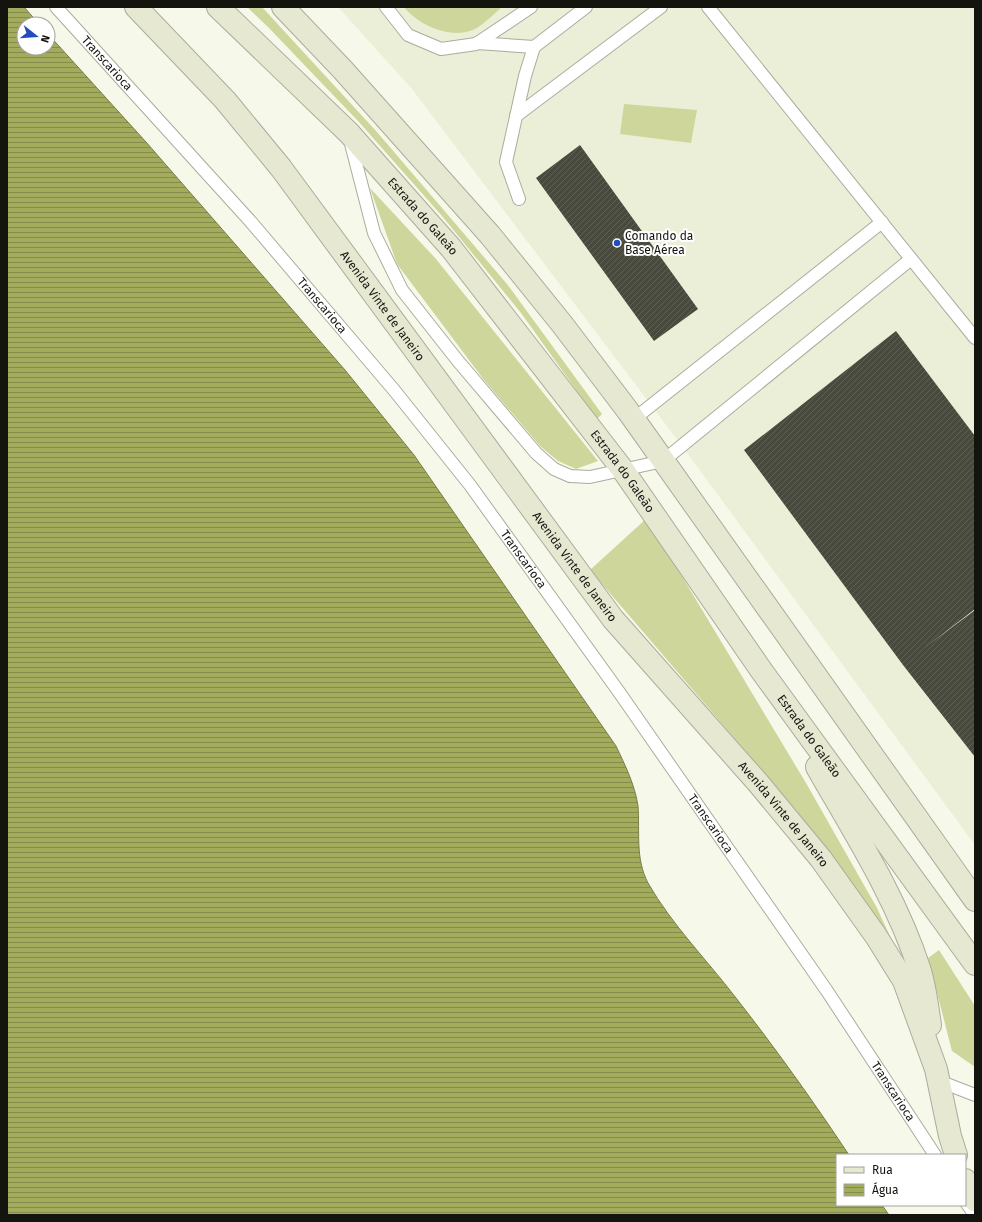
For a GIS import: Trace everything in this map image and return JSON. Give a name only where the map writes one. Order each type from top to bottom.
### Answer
[{"type":"main road","name":"Avenida Vinte de Janeiro","points":[[136,7],[225,100],[281,168],[612,619],[759,784],[821,859],[876,936],[904,981],[937,1075],[950,1136],[956,1154]]},
{"type":"main road","points":[[284,7],[343,70],[490,235],[562,324],[634,419],[975,900]]},
{"type":"main road","name":"Estrada do Galeão","points":[[221,9],[349,133],[451,248],[623,470],[761,670],[975,964]]},
{"type":"main road","points":[[761,670],[867,854],[903,925],[919,969],[926,997],[937,1075]]},
{"type":"main road","points":[[966,1182],[975,1200]]},
{"type":"lane","name":"Transcarioca","points":[[56,7],[251,222],[394,390],[470,485],[619,692],[827,991],[934,1154]]},
{"type":"lane","points":[[386,7],[408,35],[440,49],[477,43],[534,47]]},
{"type":"lane","points":[[477,43],[531,7]]},
{"type":"lane","points":[[519,199],[506,162],[525,76],[534,47],[586,7]]},
{"type":"lane","points":[[516,116],[660,7]]},
{"type":"lane","points":[[708,7],[975,338]]},
{"type":"lane","points":[[349,133],[374,233],[402,290],[458,361],[536,453],[554,469],[570,476],[590,477],[663,461],[911,259]]},
{"type":"lane","points":[[634,419],[882,222]]},
{"type":"lane","points":[[937,1075],[975,1095]]},
{"type":"lane","points":[[966,1202],[975,1215]]},
{"type":"shaded area","points":[[247,7],[262,7],[377,132],[507,284],[602,414],[597,419],[521,313],[442,216],[358,121]]},
{"type":"shaded area","points":[[338,7],[975,7],[975,845],[682,446],[412,89]]},
{"type":"shaded area","points":[[404,7],[502,7],[475,29],[456,33],[446,32],[427,25],[410,14]]},
{"type":"shaded area","points":[[624,104],[697,110],[691,143],[620,134]]},
{"type":"shaded area","points":[[370,188],[436,259],[598,461],[576,469],[558,461],[540,446],[484,380],[397,264]]},
{"type":"shaded area","points":[[647,518],[806,783],[877,908],[894,945],[796,810],[590,570]]},
{"type":"shaded area","points":[[939,950],[975,1006],[975,1067],[952,1051],[928,958]]},
{"type":"water","points":[[7,7],[24,7],[32,16],[16,16],[16,56],[56,56],[56,43],[146,142],[345,370],[414,455],[616,746],[635,790],[638,806],[641,864],[648,883],[657,898],[765,1036],[848,1154],[836,1154],[836,1206],[883,1206],[889,1215],[7,1215]]},
{"type":"building","name":"Comando da Base Aérea","points":[[580,145],[698,309],[654,341],[536,178]]},
{"type":"building","points":[[896,331],[975,436],[975,609],[923,649],[975,610],[975,757],[903,665],[744,450]]},
{"type":"place","name":"Comando da Base Aérea","points":[[617,243]]}]
